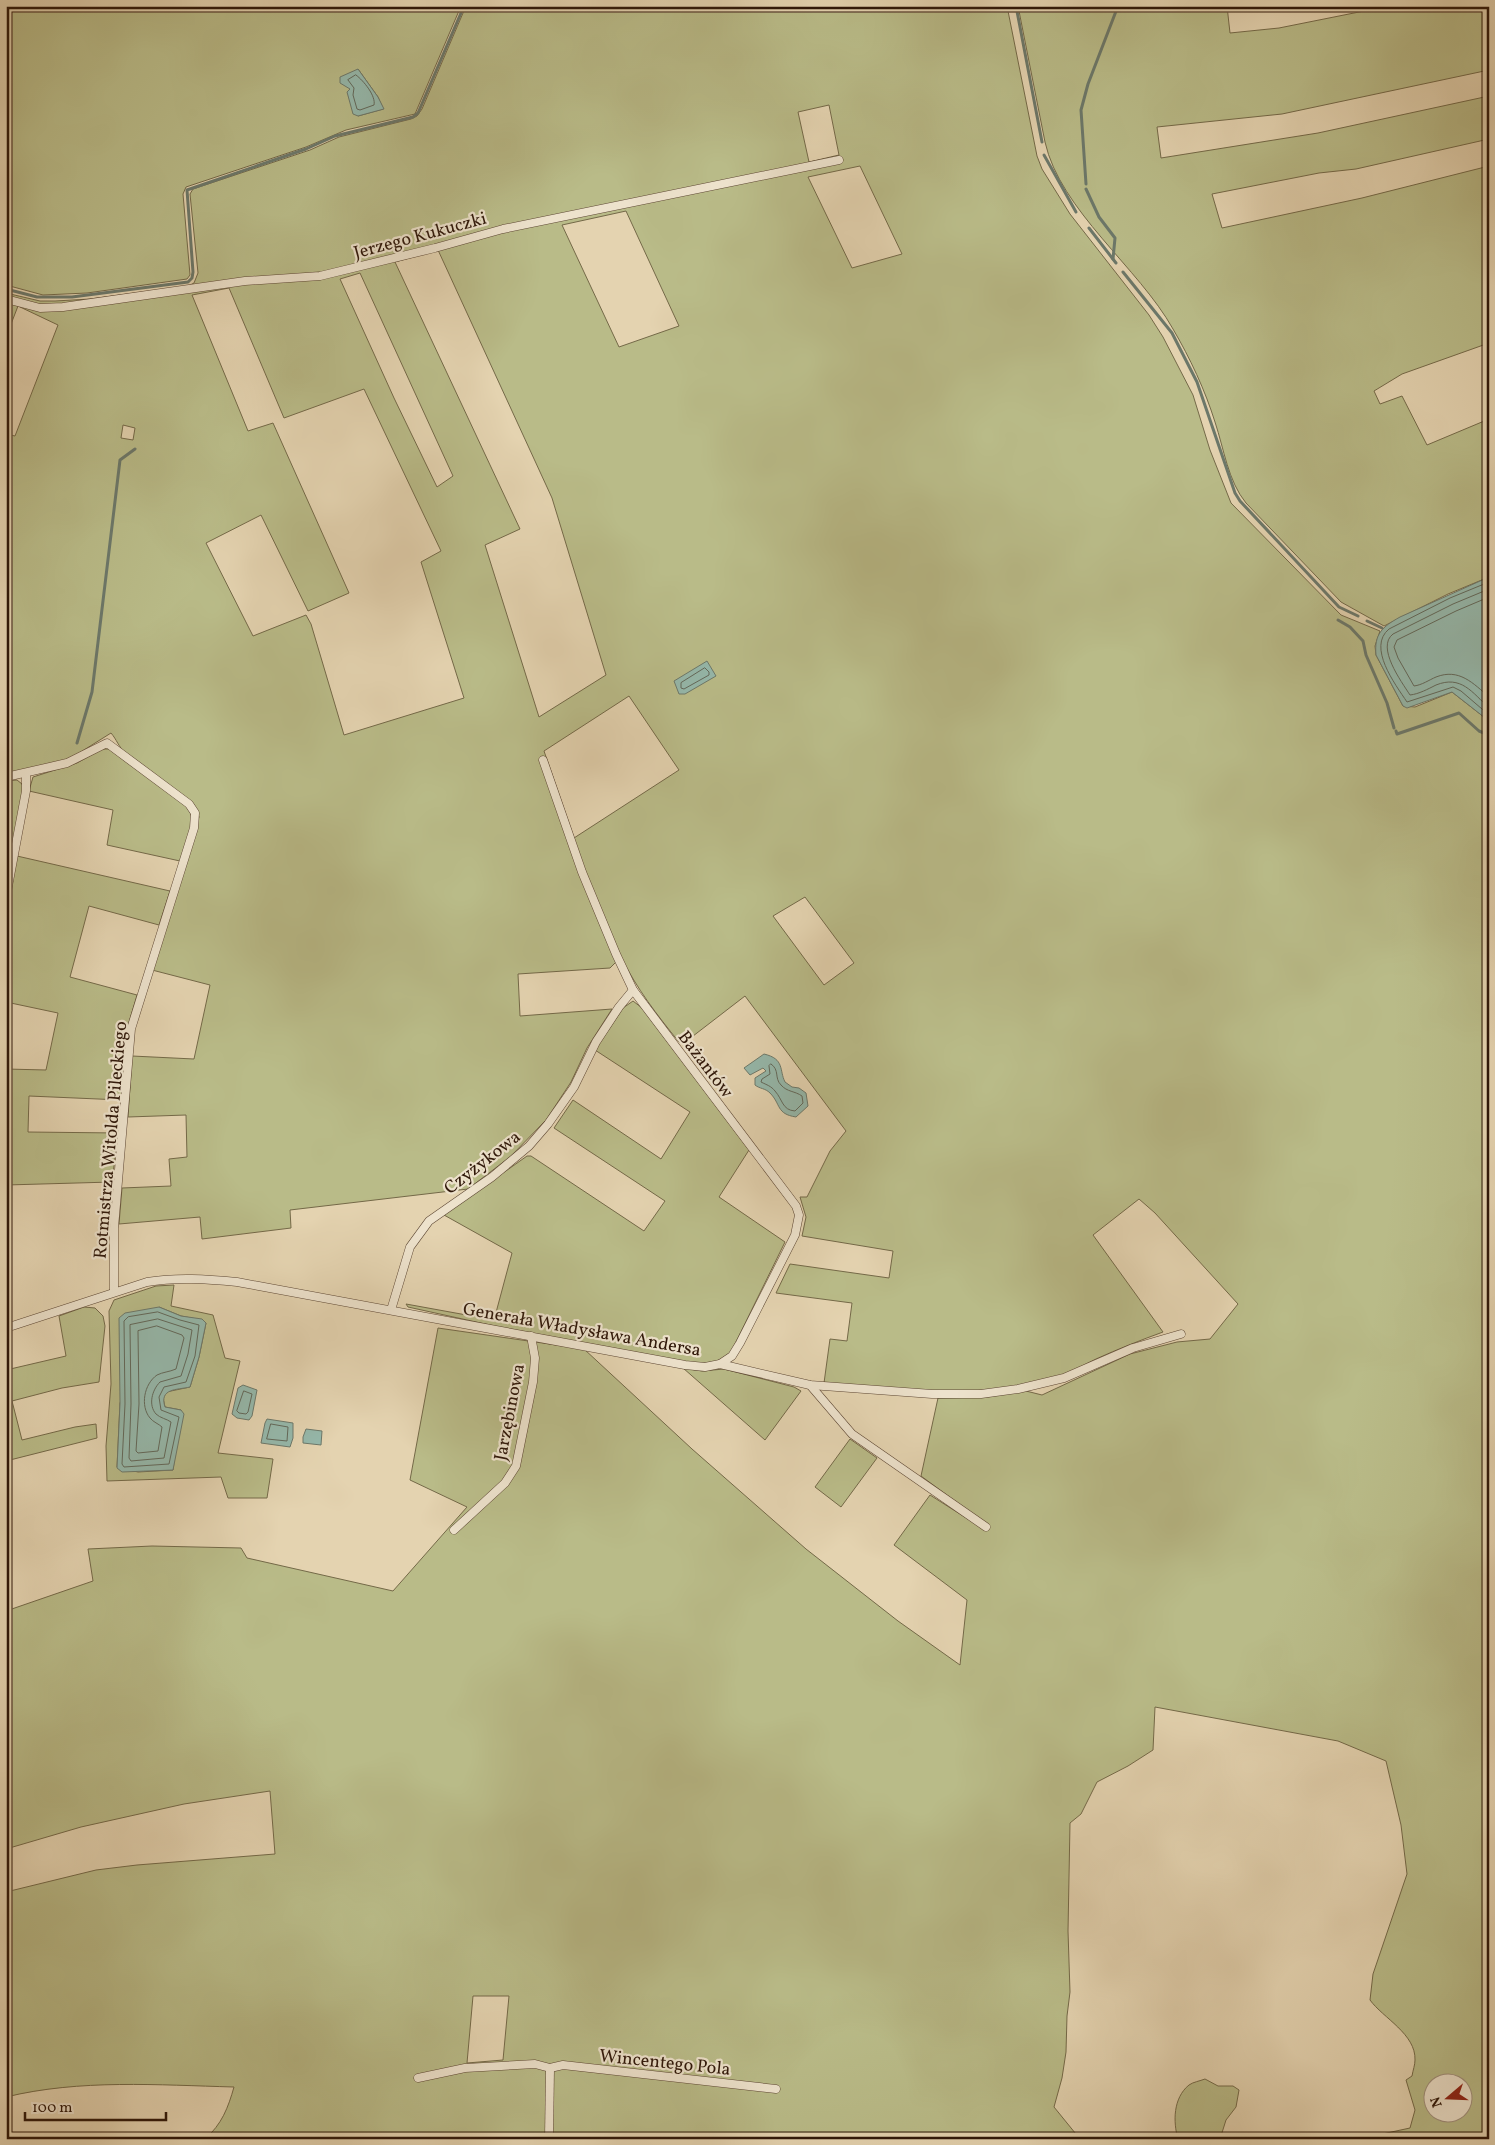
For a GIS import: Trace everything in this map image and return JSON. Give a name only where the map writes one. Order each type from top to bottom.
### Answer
[{"type":"street","name":"Jerzego Kukuczki","points":[[6,299],[40,308],[63,307],[246,281],[284,280],[320,276],[503,229],[840,160]]},
{"type":"street","name":"Rotmistrza Witolda Pileckiego","points":[[26,774],[67,763],[107,742],[189,804],[196,817],[131,1029],[114,1228],[114,1292]]},
{"type":"street","name":"Bażantów","points":[[543,760],[582,872],[633,990],[723,1111],[790,1195],[799,1215],[795,1235],[740,1344],[732,1356],[720,1364]]},
{"type":"street","points":[[6,777],[26,774],[26,791],[6,897]]},
{"type":"street","name":"Czyżykowa","points":[[391,1310],[410,1247],[429,1221],[492,1177],[529,1146],[548,1124],[574,1087],[596,1042],[619,1007],[633,990]]},
{"type":"street","name":"Generała Władysława Andersa","points":[[6,1328],[114,1292],[157,1280],[212,1279],[237,1282],[685,1365],[704,1367],[720,1364],[810,1385],[944,1394],[996,1392],[1064,1378],[1133,1348],[1181,1334]]},
{"type":"street","name":"Jarzębinowa","points":[[454,1530],[505,1483],[516,1466],[534,1382],[535,1358],[531,1336]]},
{"type":"street","points":[[810,1385],[852,1434],[986,1527]]},
{"type":"street","name":"Wincentego Pola","points":[[418,2078],[465,2068],[535,2064],[550,2068],[563,2065],[776,2089]]},
{"type":"street","points":[[549,2139],[550,2068]]},
{"type":"green space","points":[[6,6],[461,6],[415,114],[346,130],[306,147],[186,187],[183,194],[190,275],[187,279],[87,293],[43,295],[6,285]],"holes":[[[358,69],[378,97],[383,109],[358,116],[349,97],[350,88]]]},
{"type":"green space","points":[[466,6],[1007,6],[1037,156],[1042,169],[1070,214],[1149,315],[1163,337],[1193,395],[1210,450],[1231,503],[1341,615],[1380,631],[1375,646],[1376,655],[1403,706],[1415,707],[1452,692],[1489,721],[1489,2139],[1359,2139],[1410,2128],[1415,2110],[1406,2080],[1412,2076],[1415,2062],[1414,2051],[1405,2034],[1370,2000],[1373,1974],[1407,1874],[1401,1825],[1386,1761],[1338,1741],[1155,1707],[1153,1750],[1097,1782],[1081,1814],[1070,1823],[1068,1931],[1070,1992],[1066,2052],[1062,2078],[1054,2107],[1080,2139],[205,2139],[216,2128],[224,2115],[234,2087],[91,2085],[34,2091],[6,2097],[6,1892],[96,1870],[275,1854],[270,1791],[184,1804],[81,1827],[6,1849],[6,1611],[93,1581],[88,1549],[152,1546],[241,1548],[247,1558],[393,1591],[467,1507],[410,1480],[438,1328],[584,1349],[692,1449],[806,1549],[898,1621],[960,1665],[967,1600],[894,1545],[930,1495],[982,1528],[985,1523],[921,1476],[938,1398],[987,1397],[1026,1391],[1042,1395],[1130,1354],[1177,1342],[1210,1339],[1238,1304],[1155,1213],[1139,1199],[1093,1235],[1163,1332],[1104,1355],[1069,1373],[1009,1388],[947,1391],[824,1383],[830,1339],[847,1341],[852,1303],[776,1293],[790,1264],[889,1278],[893,1251],[802,1236],[806,1217],[800,1197],[807,1197],[830,1151],[846,1131],[745,996],[684,1043],[679,1042],[648,1001],[621,957],[610,968],[518,974],[520,1016],[612,1009],[587,1048],[571,1082],[546,1120],[510,1157],[468,1189],[290,1210],[291,1228],[202,1239],[200,1217],[119,1224],[122,1188],[171,1186],[169,1159],[187,1157],[186,1115],[128,1117],[132,1056],[194,1059],[210,985],[152,970],[199,817],[197,811],[126,754],[111,733],[68,760],[6,774],[6,434],[15,436],[58,325],[18,306],[6,337],[6,293],[40,301],[55,301],[90,299],[188,286],[194,283],[198,273],[190,194],[193,189],[310,150],[339,137],[417,116],[422,109]],"holes":[[[829,105],[839,155],[809,162],[798,112]],[[860,166],[902,254],[852,268],[808,177]],[[626,211],[679,326],[619,347],[562,225]],[[438,250],[552,498],[606,675],[539,717],[485,545],[520,529],[395,262]],[[360,273],[453,476],[437,487],[340,279]],[[229,288],[284,418],[364,389],[441,551],[421,562],[464,698],[344,735],[311,624],[306,615],[253,636],[206,543],[261,515],[308,611],[349,593],[273,423],[248,431],[192,295]],[[123,425],[135,428],[133,440],[121,438]],[[629,696],[679,770],[574,838],[544,751]],[[805,897],[854,963],[824,985],[773,916]],[[473,1996],[509,1996],[503,2060],[467,2063]]]},
{"type":"green space","points":[[1018,6],[1227,6],[1230,33],[1279,28],[1389,6],[1489,6],[1489,70],[1282,114],[1157,127],[1161,158],[1318,133],[1489,96],[1489,139],[1356,169],[1319,173],[1212,194],[1222,228],[1362,198],[1489,166],[1489,343],[1402,374],[1374,391],[1380,404],[1402,396],[1427,445],[1489,419],[1489,577],[1448,594],[1384,626],[1341,602],[1246,503],[1231,475],[1202,386],[1173,329],[1141,284],[1083,215],[1053,167],[1045,142]]},
{"type":"green space","points":[[102,749],[109,749],[188,807],[193,820],[180,861],[107,845],[113,810],[29,791],[33,777],[77,763]]},
{"type":"green space","points":[[17,780],[22,784],[24,790],[6,881],[6,781]]},
{"type":"green space","points":[[17,856],[170,891],[159,925],[89,906],[70,977],[137,995],[127,1029],[121,1100],[29,1096],[28,1132],[118,1133],[112,1182],[6,1185],[6,1069],[46,1070],[58,1013],[6,1002],[6,910]]},
{"type":"green space","points":[[633,1001],[642,1008],[749,1150],[719,1197],[785,1242],[731,1352],[718,1361],[699,1364],[499,1327],[408,1307],[406,1304],[494,1320],[512,1253],[444,1215],[527,1156],[531,1156],[644,1231],[665,1201],[554,1128],[573,1100],[661,1159],[690,1112],[595,1050],[623,1008]]},
{"type":"green space","points":[[174,1285],[171,1306],[213,1315],[225,1358],[240,1361],[218,1453],[273,1459],[267,1498],[228,1498],[221,1477],[107,1481],[106,1446],[111,1384],[109,1311],[114,1300],[156,1286]],"holes":[[[159,1307],[181,1316],[202,1320],[206,1323],[190,1387],[166,1392],[163,1398],[165,1407],[181,1410],[173,1470],[138,1472],[117,1467],[120,1403]]]},
{"type":"green space","points":[[84,1307],[95,1308],[103,1316],[105,1326],[99,1382],[62,1388],[12,1401],[22,1440],[75,1427],[96,1424],[97,1438],[6,1461],[6,1370],[66,1356],[59,1316]]},
{"type":"green space","points":[[683,1368],[702,1371],[724,1369],[794,1387],[801,1391],[765,1440]]},
{"type":"green space","points":[[850,1439],[877,1458],[841,1507],[815,1487]]},
{"type":"green space","points":[[1205,2079],[1218,2086],[1233,2086],[1239,2090],[1236,2107],[1226,2120],[1220,2139],[1178,2139],[1175,2125],[1177,2103],[1189,2085]]},
{"type":"green space","points":[[51,2134],[129,2139],[17,2139]]},
{"type":"water","points":[[358,69],[378,97],[384,109],[358,116],[353,114],[347,92],[350,89],[340,83],[340,77]]},
{"type":"water","points":[[1489,577],[1489,721],[1452,692],[1407,708],[1403,706],[1376,655],[1376,642],[1380,632],[1388,624],[1400,617]]},
{"type":"water","points":[[707,661],[716,676],[685,694],[679,694],[674,681]]},
{"type":"water","points":[[764,1054],[771,1056],[778,1062],[785,1082],[806,1093],[808,1106],[796,1117],[785,1114],[770,1093],[755,1085],[755,1078],[766,1071],[763,1068],[750,1075],[744,1068]]},
{"type":"water","points":[[159,1307],[181,1316],[202,1319],[206,1323],[199,1357],[190,1387],[170,1391],[165,1396],[165,1407],[181,1410],[184,1414],[173,1470],[122,1472],[117,1468],[120,1403],[119,1318],[125,1313]]},
{"type":"water","points":[[243,1385],[257,1390],[252,1416],[249,1420],[237,1418],[232,1414],[238,1388]]},
{"type":"water","points":[[267,1419],[293,1423],[293,1438],[290,1447],[261,1443]]},
{"type":"water","points":[[306,1429],[322,1431],[321,1445],[303,1443]]},
{"type":"waterway","points":[[6,289],[37,297],[72,297],[188,282],[192,278],[193,272],[187,190],[306,149],[335,136],[413,117],[418,113],[464,6]]},
{"type":"waterway","points":[[1016,6],[1042,142]]},
{"type":"waterway","points":[[1086,184],[1081,110],[1088,84],[1118,6]]},
{"type":"waterway","points":[[1044,155],[1076,212]]},
{"type":"waterway","points":[[1086,189],[1099,217],[1115,238],[1113,259]]},
{"type":"waterway","points":[[1089,228],[1116,263]]},
{"type":"waterway","points":[[1123,272],[1172,333],[1197,382],[1235,493],[1240,501],[1339,607],[1358,616]]},
{"type":"waterway","points":[[77,743],[92,692],[120,460],[135,449]]},
{"type":"waterway","points":[[1338,620],[1350,627],[1363,641],[1366,655],[1387,703],[1394,728]]},
{"type":"waterway","points":[[1367,621],[1382,628]]},
{"type":"waterway","points":[[1396,731],[1397,734],[1459,713],[1479,731],[1489,735]]}]
